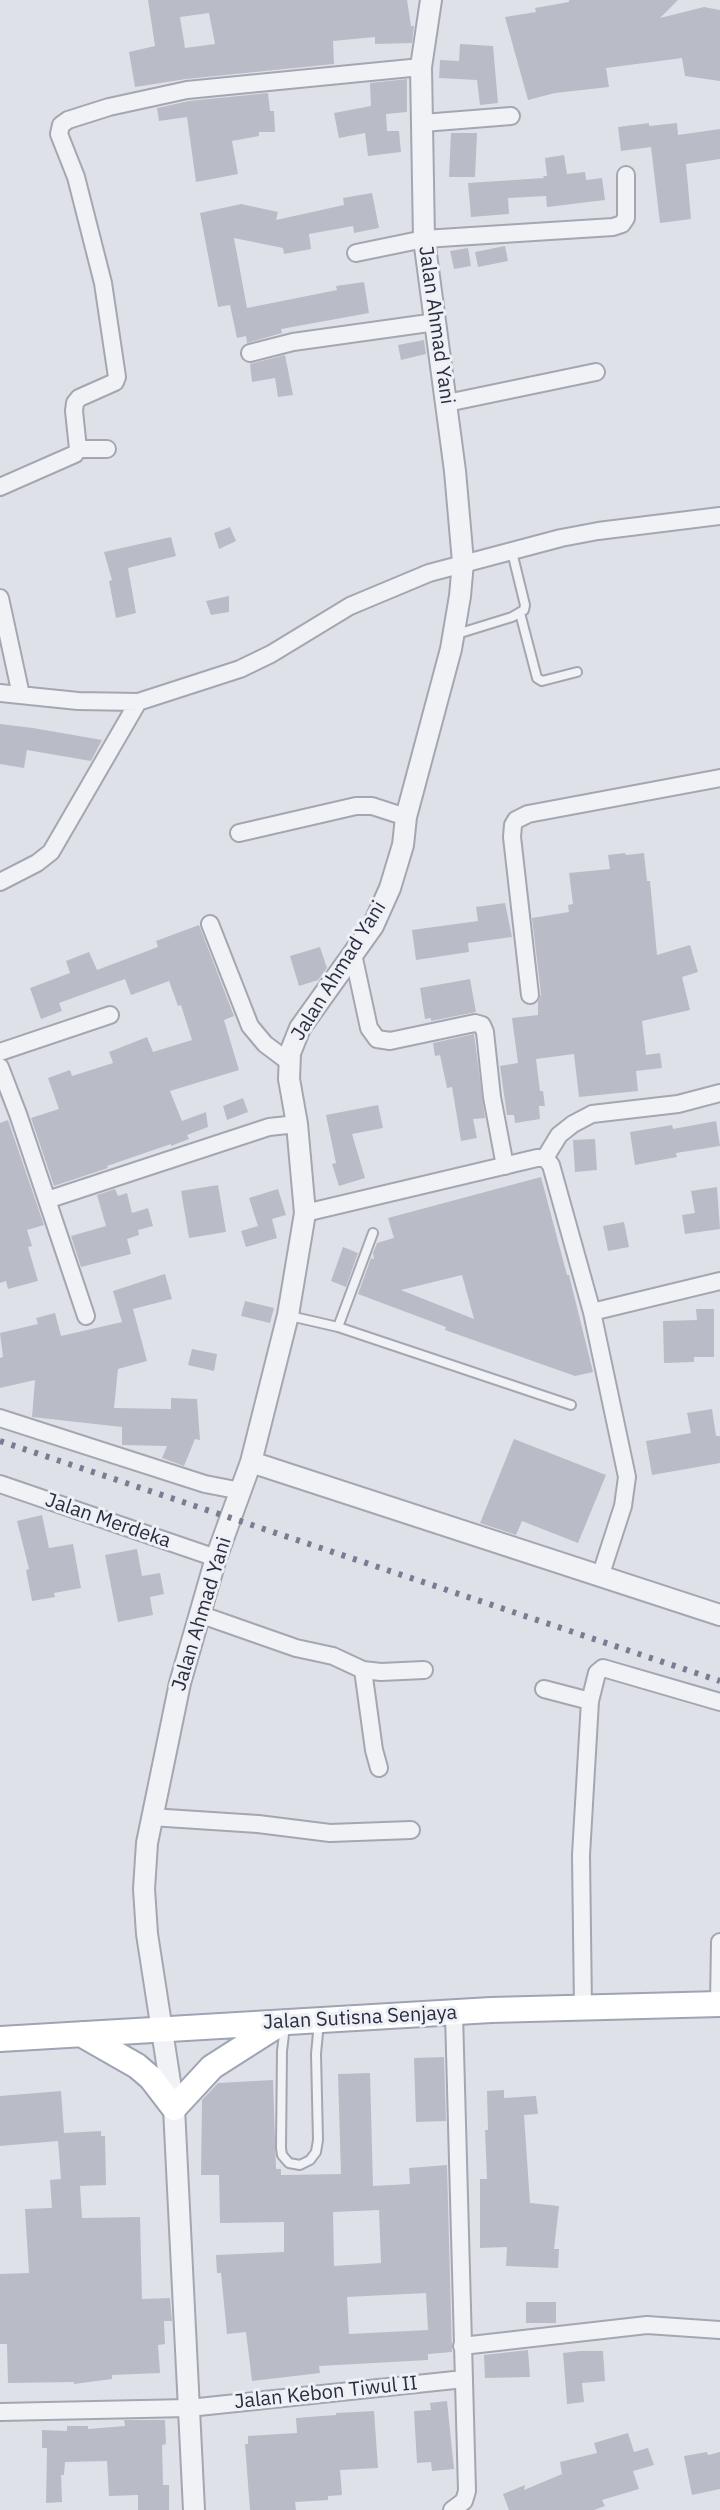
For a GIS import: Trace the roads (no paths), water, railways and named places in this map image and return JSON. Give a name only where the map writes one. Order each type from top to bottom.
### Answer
[{"type":"main road","name":"Jalan Sutisna Senjaya","points":[[0,2039],[491,2010],[720,2004]]},
{"type":"main road","points":[[80,2034],[137,2066],[151,2078],[174,2108],[212,2067],[283,2023]]},
{"type":"street","name":"Jalan Ahmad Yani","points":[[194,2510],[174,2108],[152,1980],[145,1911],[145,1870],[151,1817],[180,1683],[220,1547],[251,1462],[288,1315],[305,1213],[297,1124],[290,1088],[291,1050],[300,1028],[373,926],[390,888],[454,635],[463,562],[447,403],[424,239],[421,67],[431,0]]},
{"type":"street","points":[[78,449],[75,403],[79,398],[115,382],[117,372],[103,283],[76,177],[59,134],[61,125],[109,107],[187,90],[421,67]]},
{"type":"street","points":[[423,123],[511,116]]},
{"type":"street","points":[[356,253],[424,239],[613,227],[622,224],[626,218],[626,175]]},
{"type":"street","points":[[250,353],[293,342],[436,322]]},
{"type":"street","points":[[447,403],[596,372]]},
{"type":"street","points":[[0,487],[69,457],[78,449],[107,449]]},
{"type":"street","points":[[0,693],[93,702],[138,702],[240,669],[350,606],[401,583],[463,562],[598,531],[720,516]]},
{"type":"street","points":[[0,598],[21,695]]},
{"type":"street","points":[[0,882],[51,852],[138,702]]},
{"type":"street","points":[[530,995],[512,837],[516,820],[528,814],[720,778]]},
{"type":"street","points":[[239,833],[356,806],[372,806],[406,817]]},
{"type":"street","points":[[210,924],[250,1026],[265,1044],[289,1062]]},
{"type":"street","points":[[353,954],[369,1028],[377,1039],[390,1041],[475,1023],[482,1025],[505,1166]]},
{"type":"street","points":[[0,1052],[110,1015]]},
{"type":"street","points":[[0,1067],[86,1316]]},
{"type":"street","points":[[545,1158],[559,1135],[579,1119],[592,1114],[678,1104],[720,1093]]},
{"type":"street","points":[[0,1118],[18,1114]]},
{"type":"street","points":[[47,1200],[269,1127],[297,1124]]},
{"type":"street","points":[[305,1213],[537,1158],[545,1158],[551,1165],[592,1312],[627,1477],[623,1506],[600,1577]]},
{"type":"street","points":[[592,1312],[720,1281]]},
{"type":"street","points":[[0,1418],[205,1484],[241,1491]]},
{"type":"street","points":[[251,1462],[720,1615]]},
{"type":"street","name":"Jalan Merdeka","points":[[0,1484],[220,1547]]},
{"type":"street","points":[[199,1614],[296,1648],[333,1656],[363,1670],[424,1670]]},
{"type":"street","points":[[583,2008],[581,1855],[590,1701],[597,1673],[603,1668],[720,1702]]},
{"type":"street","points":[[363,1670],[379,1768]]},
{"type":"street","points":[[544,1689],[590,1701]]},
{"type":"street","points":[[151,1817],[258,1824],[330,1833],[411,1830]]},
{"type":"street","points":[[720,1942],[720,2004]]},
{"type":"street","points":[[452,2510],[464,2501],[467,2494],[454,2014]]},
{"type":"street","points":[[462,2346],[647,2325],[720,2330]]},
{"type":"street","name":"Jalan Kebon Tiwul II","points":[[0,2412],[189,2408],[464,2379]]},
{"type":"lane","points":[[454,635],[520,613],[525,605],[512,552]]},
{"type":"lane","points":[[520,613],[537,678],[542,681],[577,672]]},
{"type":"lane","points":[[338,1327],[373,1233]]},
{"type":"lane","points":[[288,1315],[338,1327],[571,1405]]},
{"type":"lane","points":[[283,2023],[281,2148],[282,2155],[289,2163],[300,2165],[310,2160],[316,2152],[318,2140],[316,2054],[319,2021]]},
{"type":"railway","points":[[0,1441],[720,1681]]}]
